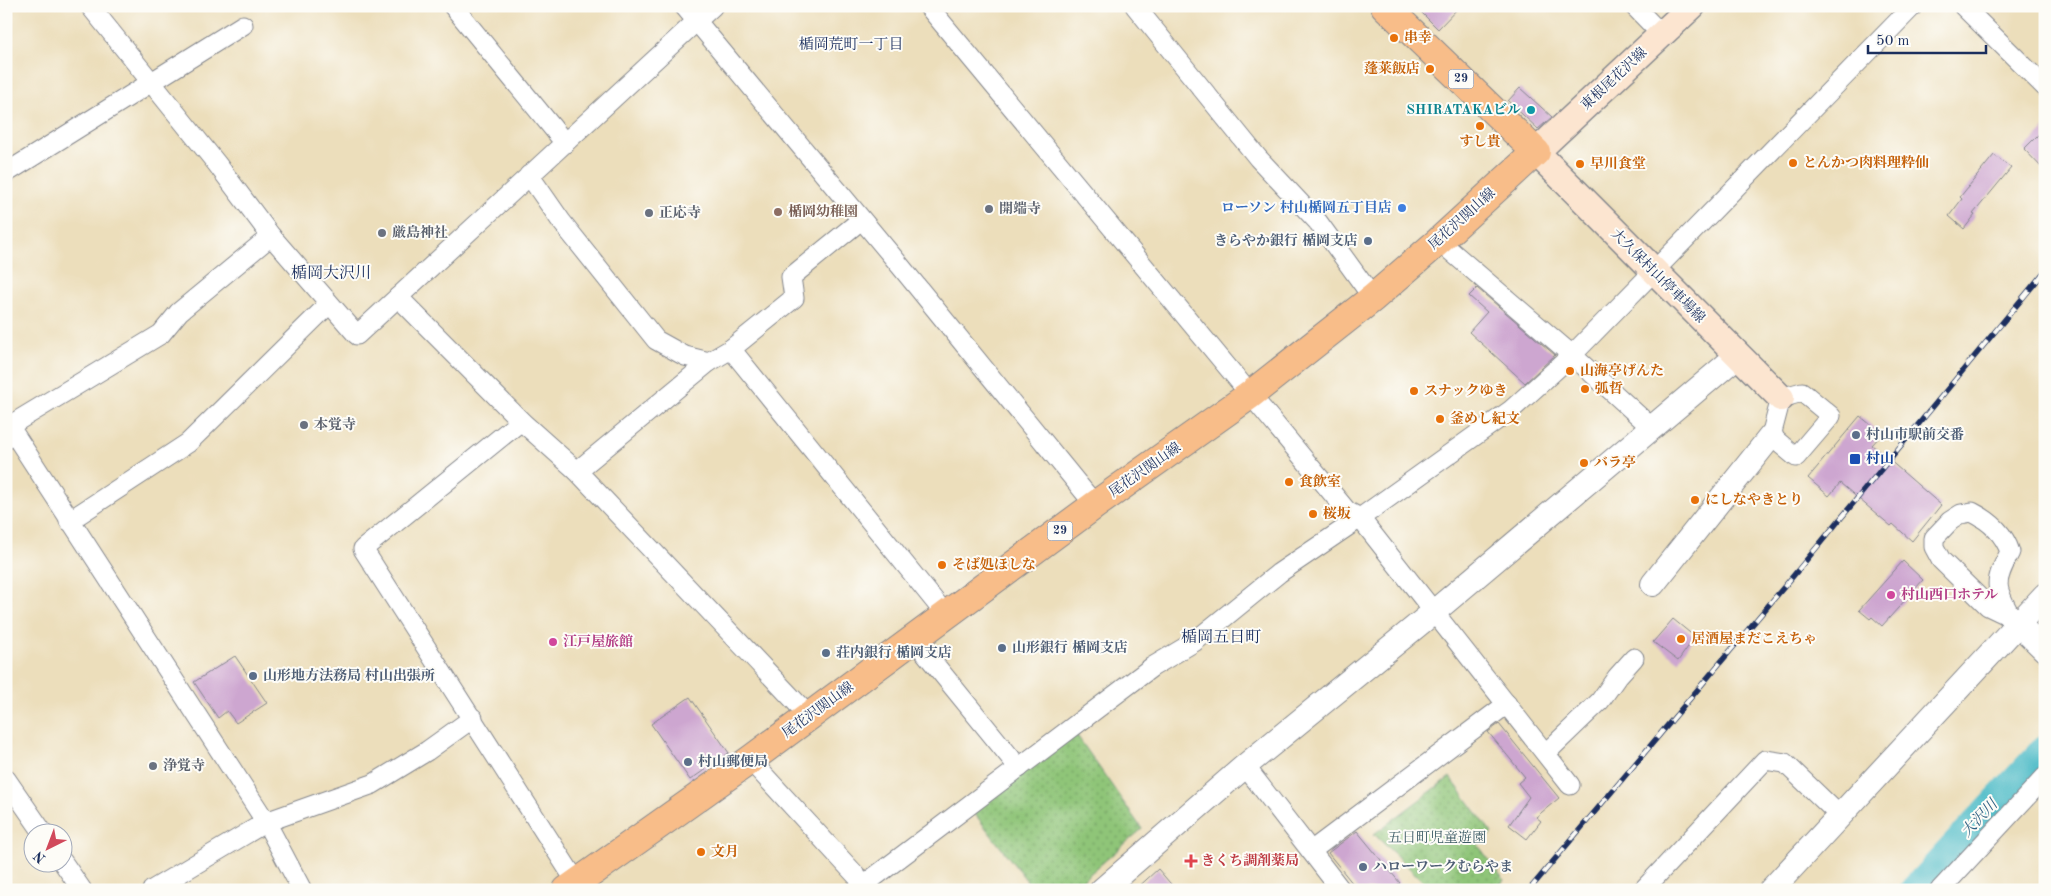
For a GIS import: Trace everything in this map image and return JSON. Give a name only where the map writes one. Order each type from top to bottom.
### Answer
[{"type":"main road","name":"29","points":[[1385,6],[1536,152]]},
{"type":"main road","name":"東根尾花沢線","points":[[1536,152],[1692,6]]},
{"type":"main road","name":"尾花沢関山線","points":[[572,886],[750,760],[1096,505],[1250,395],[1373,298],[1439,241],[1536,152]]},
{"type":"main road","name":"大久保村山停車場線","points":[[1536,152],[1737,356],[1781,398]]},
{"type":"street","points":[[90,6],[217,164],[271,236],[357,335],[713,6]]},
{"type":"street","points":[[453,6],[565,143]]},
{"type":"street","points":[[684,6],[1096,505]]},
{"type":"street","points":[[928,6],[1250,395],[1348,511],[1360,518],[1570,785]]},
{"type":"street","points":[[1135,6],[1258,158],[1318,222],[1373,298]]},
{"type":"street","points":[[1634,6],[1662,35]]},
{"type":"street","points":[[750,760],[864,888],[1152,667],[1194,642],[1279,573],[1360,518],[1511,410],[1572,355],[1913,6]]},
{"type":"street","points":[[1963,6],[2045,87]]},
{"type":"street","points":[[6,173],[243,25]]},
{"type":"street","points":[[529,175],[561,221],[656,340],[685,356],[709,362]]},
{"type":"street","points":[[577,471],[709,362],[731,349],[794,298],[791,277],[861,220]]},
{"type":"street","points":[[271,236],[179,312],[161,334],[8,424],[69,521],[266,822],[302,890]]},
{"type":"street","points":[[1439,241],[1572,355],[1652,428]]},
{"type":"street","points":[[398,297],[521,421],[577,471],[809,716]]},
{"type":"street","points":[[69,521],[188,443],[329,304]]},
{"type":"street","points":[[731,349],[946,615]]},
{"type":"street","points":[[1102,890],[1245,766],[1435,611],[1737,356]]},
{"type":"street","points":[[1653,584],[1771,436],[1781,398],[1802,392],[1831,416],[1796,457],[1771,436]]},
{"type":"street","points":[[521,421],[363,549],[473,718],[572,886]]},
{"type":"street","points":[[2014,621],[2000,596],[1997,577],[2010,552],[2007,541],[1994,526],[1982,517],[1972,512],[1961,514],[1950,521],[1934,538],[1934,547],[1941,560],[1988,606],[2014,621],[2045,650]]},
{"type":"street","points":[[1771,890],[1840,816],[2014,621],[2045,596]]},
{"type":"street","points":[[914,639],[1019,768]]},
{"type":"street","points":[[1546,753],[1600,702],[1617,677],[1634,658]]},
{"type":"street","points":[[1311,851],[1507,704]]},
{"type":"street","points":[[152,890],[266,822],[373,784],[427,751],[473,718]]},
{"type":"street","points":[[1643,890],[1765,760],[1785,763],[1840,816]]},
{"type":"street","points":[[1245,766],[1341,890]]},
{"type":"street","points":[[1940,890],[2045,777]]},
{"type":"street","points":[[6,779],[37,824]]},
{"type":"street","points":[[71,874],[82,890]]},
{"type":"green space","points":[[1076,734],[1142,829],[1071,890],[1034,890],[971,809]]},
{"type":"green space","name":"五日町児童遊園","points":[[1450,777],[1492,833],[1478,845],[1504,880],[1497,890],[1432,890],[1374,834]]},
{"type":"building","points":[[1415,6],[1460,6],[1438,29]]},
{"type":"building","name":"SHIRATAKAビル","points":[[1520,88],[1552,117],[1538,129],[1508,101]]},
{"type":"building","points":[[2045,128],[2045,171],[2024,149]]},
{"type":"building","points":[[1994,155],[2011,168],[1973,214],[1975,215],[1964,229],[1949,216],[1962,199],[1960,197]]},
{"type":"building","points":[[1477,288],[1555,355],[1525,383],[1469,332],[1487,312],[1469,296]]},
{"type":"building","points":[[1860,416],[1882,434],[1872,445],[1941,505],[1912,541],[1840,483],[1829,496],[1808,478]]},
{"type":"building","points":[[1903,561],[1923,580],[1882,626],[1872,617],[1870,619],[1859,610]]},
{"type":"building","points":[[1673,619],[1695,637],[1678,661],[1653,642]]},
{"type":"building","points":[[235,656],[267,703],[236,723],[227,711],[218,718],[194,682]]},
{"type":"building","points":[[690,697],[729,753],[690,780],[651,724]]},
{"type":"building","points":[[1499,724],[1559,798],[1536,817],[1541,821],[1527,839],[1509,825],[1529,797],[1518,783],[1525,777],[1488,732]]},
{"type":"building","points":[[1357,831],[1400,883],[1391,890],[1358,890],[1328,853]]},
{"type":"building","points":[[1158,869],[1176,890],[1135,890]]},
{"type":"waterway","name":"大沢川","points":[[1914,890],[2045,749]]},
{"type":"railway","points":[[1529,890],[1789,581],[2045,271]]},
{"type":"place","name":"串幸","points":[[1394,38]]},
{"type":"place","name":"蓬莱飯店","points":[[1430,69]]},
{"type":"place","name":"SHIRATAKAビル","points":[[1531,110]]},
{"type":"place","name":"すし貴","points":[[1480,126]]},
{"type":"place","name":"とんかつ肉料理粋仙","points":[[1793,163]]},
{"type":"place","name":"早川食堂","points":[[1580,164]]},
{"type":"place","name":"ローソン 村山楯岡五丁目店","points":[[1402,208]]},
{"type":"place","name":"開端寺","points":[[989,209]]},
{"type":"place","name":"楯岡幼稚園","points":[[778,212]]},
{"type":"place","name":"正応寺","points":[[649,213]]},
{"type":"place","name":"厳島神社","points":[[382,233]]},
{"type":"place","name":"きらやか銀行 楯岡支店","points":[[1368,241]]},
{"type":"place","name":"山海亭げんた","points":[[1570,371]]},
{"type":"place","name":"弧哲","points":[[1585,389]]},
{"type":"place","name":"スナックゆき","points":[[1414,391]]},
{"type":"place","name":"釜めし紀文","points":[[1440,419]]},
{"type":"place","name":"本覚寺","points":[[304,425]]},
{"type":"place","name":"村山市駅前交番","points":[[1856,435]]},
{"type":"place","name":"村山","points":[[1855,459]]},
{"type":"place","name":"バラ亭","points":[[1584,463]]},
{"type":"place","name":"食飲室","points":[[1289,482]]},
{"type":"place","name":"にしなやきとり","points":[[1695,500]]},
{"type":"place","name":"桜坂","points":[[1313,514]]},
{"type":"place","name":"そば処ほしな","points":[[942,565]]},
{"type":"place","name":"村山西口ホテル","points":[[1891,595]]},
{"type":"place","name":"居酒屋まだこえちゃ","points":[[1681,639]]},
{"type":"place","name":"江戸屋旅館","points":[[553,642]]},
{"type":"place","name":"山形銀行 楯岡支店","points":[[1002,648]]},
{"type":"place","name":"荘内銀行 楯岡支店","points":[[826,653]]},
{"type":"place","name":"山形地方法務局 村山出張所","points":[[253,676]]},
{"type":"place","name":"村山郵便局","points":[[688,762]]},
{"type":"place","name":"浄覚寺","points":[[153,766]]},
{"type":"place","name":"文月","points":[[701,852]]},
{"type":"place","name":"きくち調剤薬局","points":[[1191,861]]},
{"type":"place","name":"ハローワークむらやま","points":[[1363,867]]},
{"type":"district","name":"楯岡荒町一丁目","points":[[851,45]]},
{"type":"district","name":"楯岡大沢川","points":[[331,274]]},
{"type":"district","name":"楯岡五日町","points":[[1221,638]]}]
